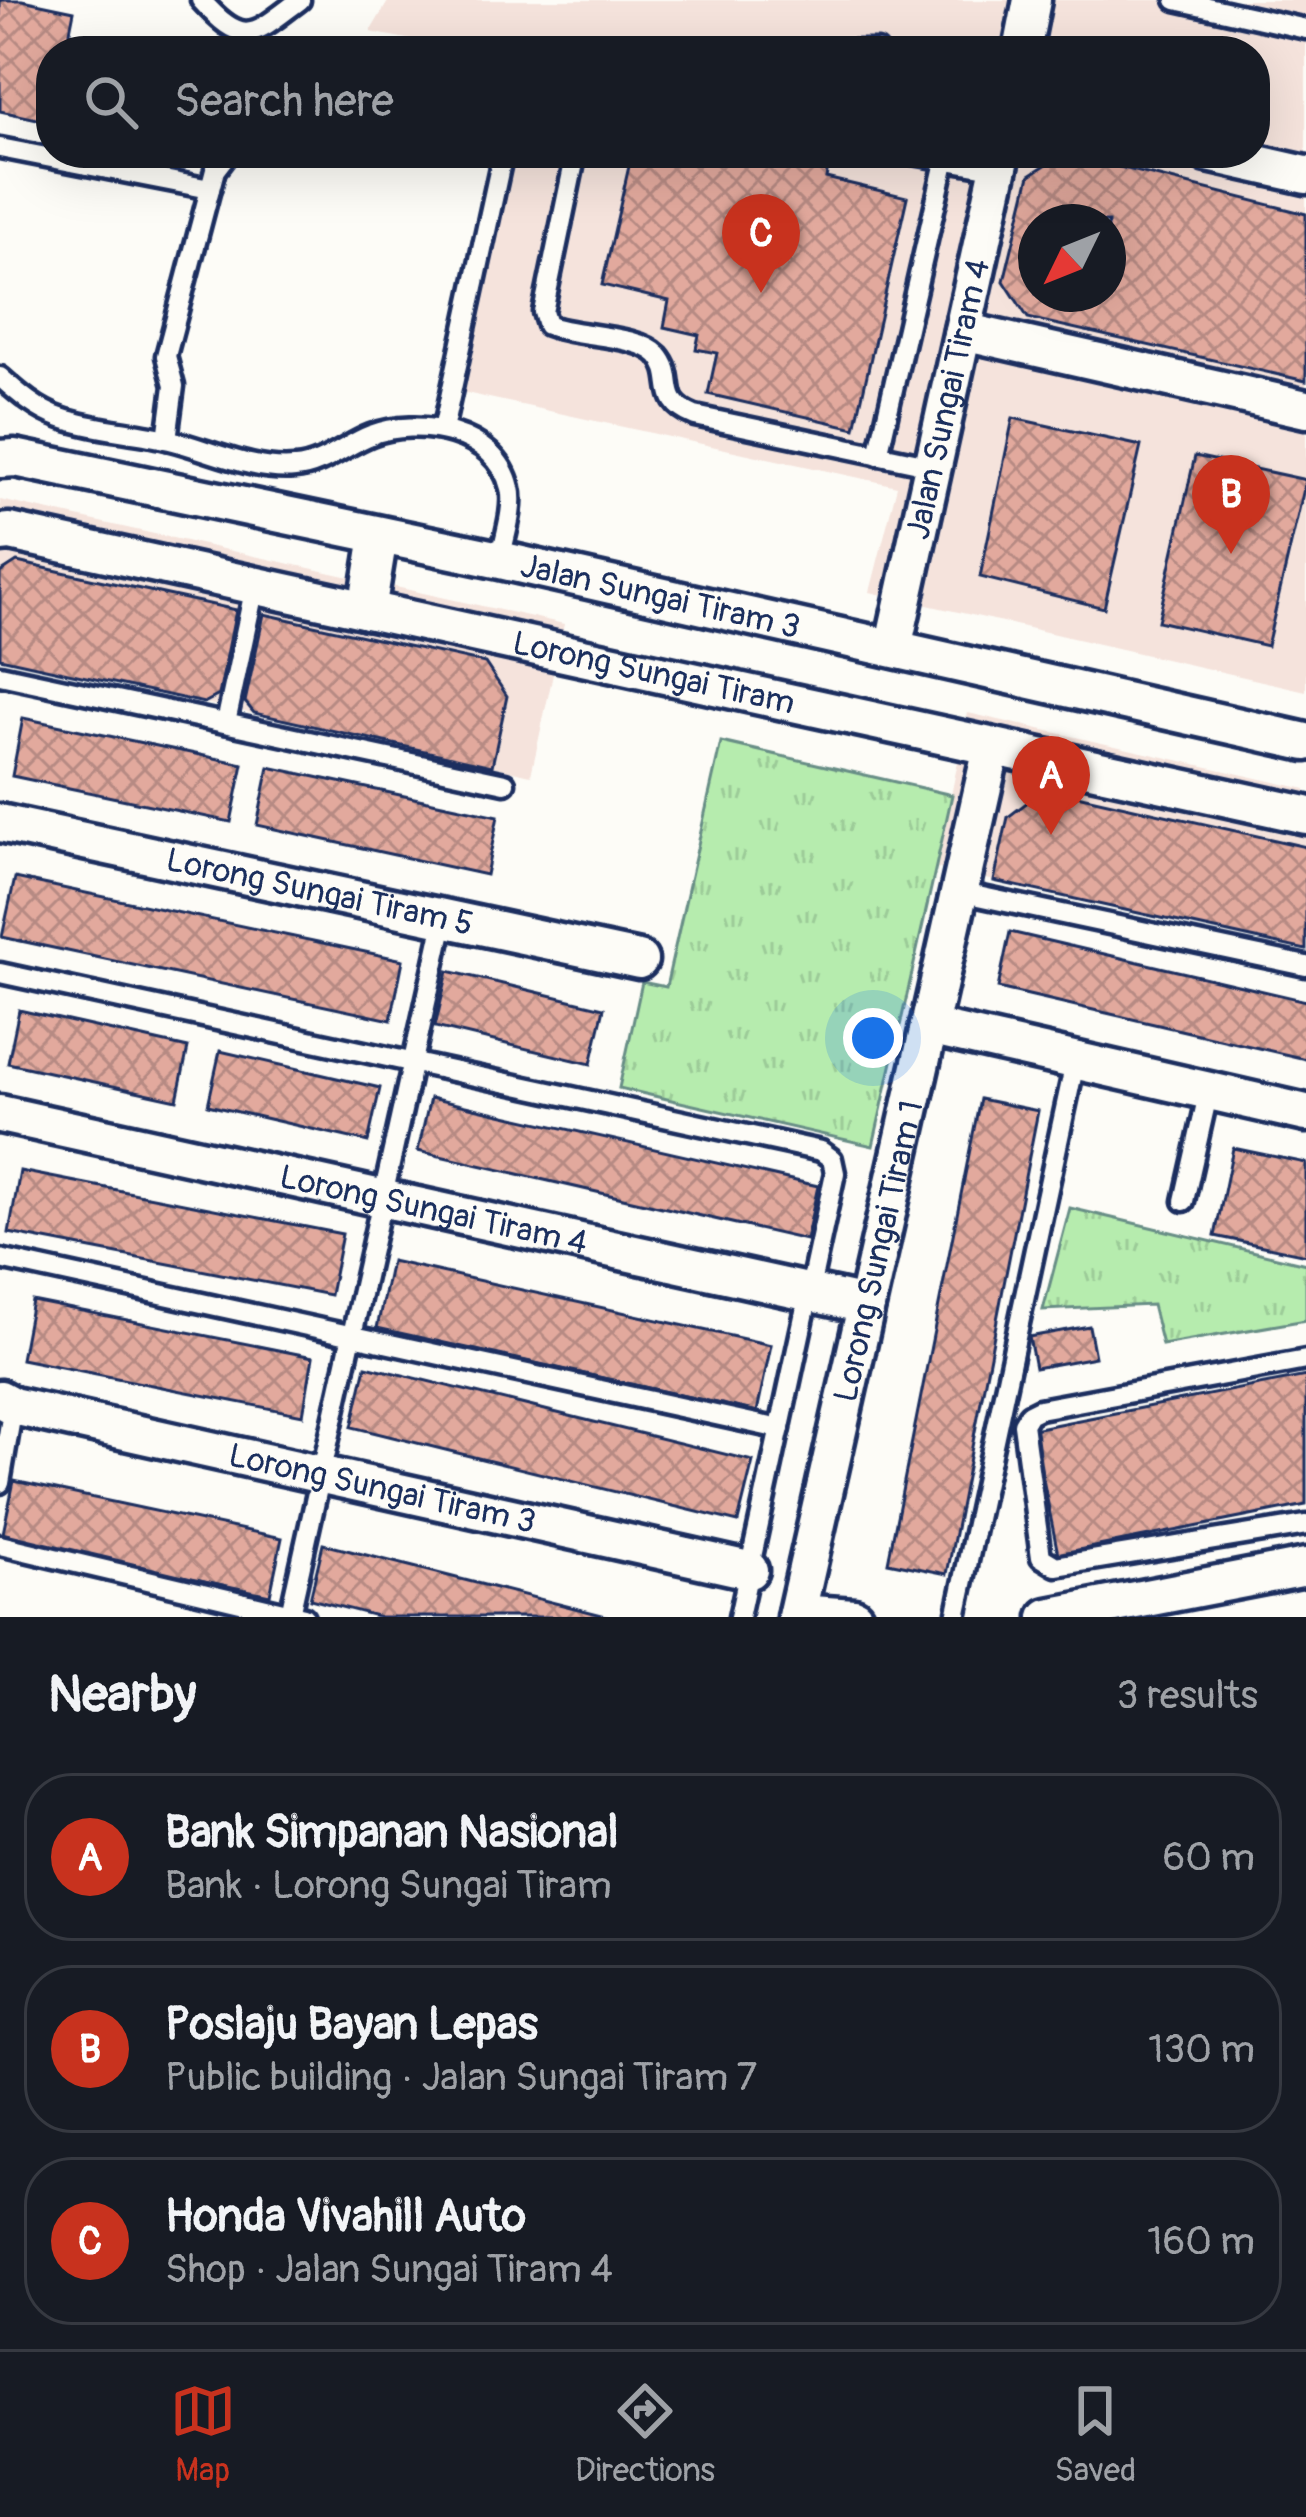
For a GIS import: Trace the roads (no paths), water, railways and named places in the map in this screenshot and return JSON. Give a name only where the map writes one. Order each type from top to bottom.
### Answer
[{"type":"street","points":[[1025,36],[1032,0]]},
{"type":"street","points":[[1270,167],[1306,175]]},
{"type":"street","name":"Jalan Sungai Tiram 4","points":[[893,648],[998,168]]},
{"type":"street","points":[[963,331],[1306,410]]},
{"type":"street","name":"Jalan Sungai Tiram 3","points":[[5,455],[500,560],[1306,742]]},
{"type":"street","name":"Lorong Sungai Tiram","points":[[0,533],[1306,815]]},
{"type":"street","points":[[368,610],[380,536]]},
{"type":"street","name":"Lorong Sungai Tiram 1","points":[[796,1615],[992,747]]},
{"type":"street","name":"Lorong Sungai Tiram 5","points":[[0,823],[640,959]]},
{"type":"street","points":[[929,1027],[1306,1113]]},
{"type":"street","name":"Lorong Sungai Tiram 4","points":[[0,1114],[866,1305]]},
{"type":"street","name":"Lorong Sungai Tiram 3","points":[[7,1403],[749,1570]]},
{"type":"street","points":[[1048,1617],[1306,1567]]},
{"type":"street","points":[[796,1615],[854,1617]]},
{"type":"lane","points":[[201,0],[234,33],[247,34],[257,32],[300,0]]},
{"type":"lane","points":[[1176,0],[1306,29]]},
{"type":"lane","points":[[0,148],[36,155]]},
{"type":"lane","points":[[102,168],[210,189]]},
{"type":"lane","points":[[167,439],[174,386],[166,356],[217,168]]},
{"type":"lane","points":[[443,430],[499,168]]},
{"type":"lane","points":[[572,168],[543,312],[548,325],[644,346],[658,355],[666,369],[669,397],[680,410],[695,416],[933,466]]},
{"type":"lane","points":[[878,455],[943,168]]},
{"type":"lane","points":[[0,377],[30,403],[61,418],[167,439],[275,469],[302,468],[372,434],[406,426],[469,439],[489,454],[512,493],[500,560]]},
{"type":"lane","points":[[226,724],[256,586]]},
{"type":"lane","points":[[0,675],[505,783]]},
{"type":"lane","points":[[959,892],[1306,966]]},
{"type":"lane","points":[[0,1545],[297,1616],[320,1477],[445,917]]},
{"type":"lane","points":[[0,973],[821,1151],[832,1159],[836,1174],[739,1617]]},
{"type":"lane","points":[[956,1617],[1076,1058]]},
{"type":"lane","points":[[1184,1201],[1209,1090]]},
{"type":"lane","points":[[0,1259],[781,1430]]},
{"type":"lane","points":[[1306,1360],[1040,1409],[1023,1424],[1041,1557],[1048,1564],[1306,1525]]},
{"type":"lane","points":[[0,1483],[7,1403]]},
{"type":"place","name":"Honda Vivahill Auto","points":[[761,293]]},
{"type":"place","name":"Poslaju Bayan Lepas","points":[[1231,554]]},
{"type":"place","name":"Bank Simpanan Nasional","points":[[1051,835]]}]
